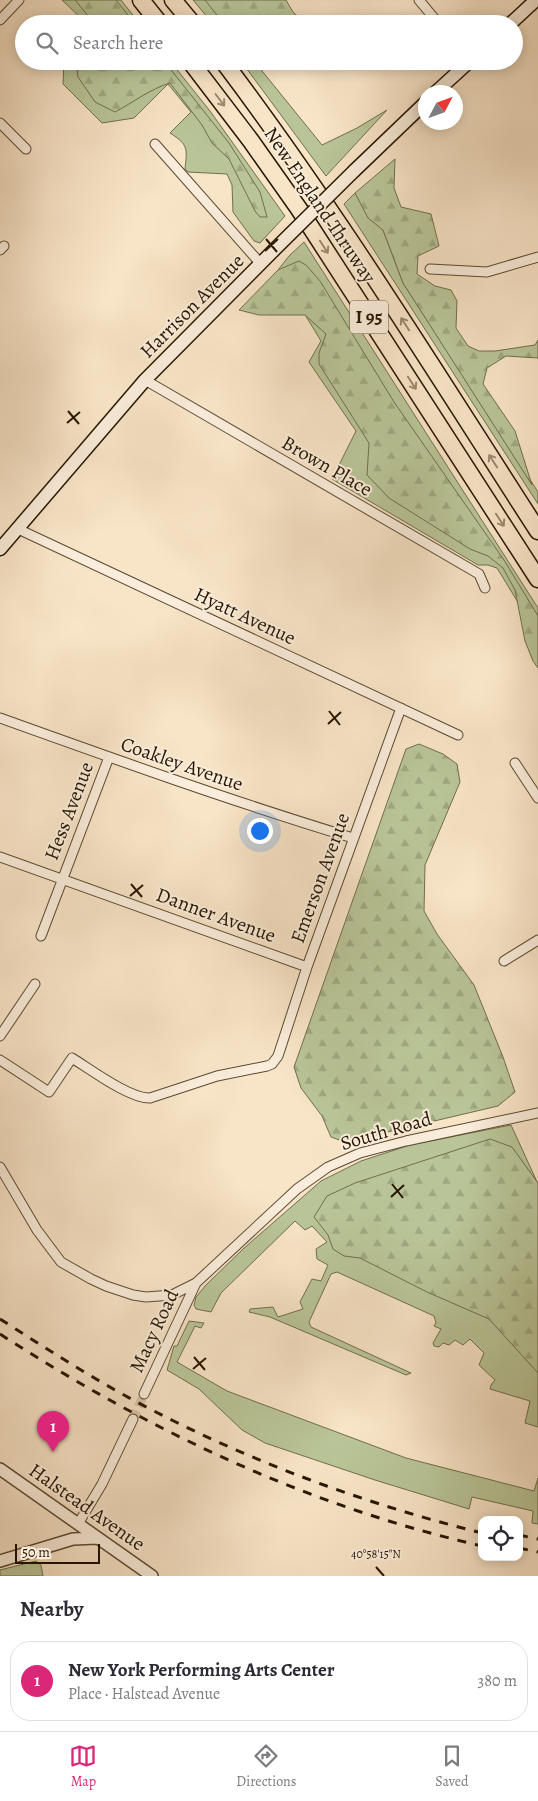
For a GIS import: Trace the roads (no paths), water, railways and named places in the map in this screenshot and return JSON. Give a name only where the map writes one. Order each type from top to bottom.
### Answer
[{"type":"highway","points":[[141,0],[153,15]]},
{"type":"highway","points":[[173,0],[186,15]]},
{"type":"highway","name":"New England Thruway","points":[[197,70],[251,141],[299,209],[538,580]]},
{"type":"highway","name":"New England Thruway","points":[[230,70],[335,217],[538,532]]},
{"type":"main road","points":[[520,15],[536,0]]},
{"type":"main road","points":[[444,85],[460,70]]},
{"type":"main road","name":"Harrison Avenue","points":[[0,550],[144,380],[260,263],[418,110]]},
{"type":"street","points":[[0,20],[19,0]]},
{"type":"street","points":[[419,0],[432,15]]},
{"type":"street","points":[[0,123],[26,149]]},
{"type":"street","points":[[155,144],[260,263]]},
{"type":"street","points":[[430,269],[487,272],[538,257]]},
{"type":"street","name":"Brown Place","points":[[144,380],[479,574],[484,588]]},
{"type":"street","name":"Hyatt Avenue","points":[[18,529],[458,735]]},
{"type":"street","name":"Emerson Avenue","points":[[0,1060],[49,1092],[72,1058],[108,1081],[137,1097],[143,1098],[150,1098],[217,1076],[267,1066],[275,1061],[353,838],[401,708]]},
{"type":"street","name":"Coakley Avenue","points":[[0,718],[290,819],[353,838]]},
{"type":"street","name":"Hess Avenue","points":[[41,936],[109,757]]},
{"type":"street","points":[[516,763],[538,798]]},
{"type":"street","name":"Danner Avenue","points":[[0,857],[307,967]]},
{"type":"street","points":[[504,961],[538,940]]},
{"type":"street","points":[[0,1036],[36,984]]},
{"type":"street","name":"South Road","points":[[196,1283],[297,1189],[312,1177],[343,1159],[406,1140],[538,1113]]},
{"type":"street","points":[[0,1167],[48,1246],[61,1262],[76,1272],[120,1291],[146,1297],[158,1298],[172,1295],[196,1283]]},
{"type":"street","name":"Macy Road","points":[[144,1394],[196,1283]]},
{"type":"street","points":[[78,1524],[102,1484],[132,1419]]},
{"type":"street","name":"Halstead Avenue","points":[[0,1469],[152,1576]]},
{"type":"street","points":[[0,1561],[73,1540],[97,1538]]},
{"type":"street","points":[[129,1559],[137,1576]]},
{"type":"tunnel","points":[[133,1419],[144,1394]]},
{"type":"railway","points":[[0,1319],[66,1361],[133,1400],[217,1441],[260,1460],[347,1493],[392,1508],[478,1532]]},
{"type":"railway","points":[[0,1334],[114,1402],[172,1433],[232,1461],[292,1487],[354,1510],[478,1545]]},
{"type":"railway","points":[[523,1536],[538,1539]]},
{"type":"railway","points":[[523,1549],[538,1552]]},
{"type":"place","name":"New York Performing Arts Center","points":[[53,1452]]}]
